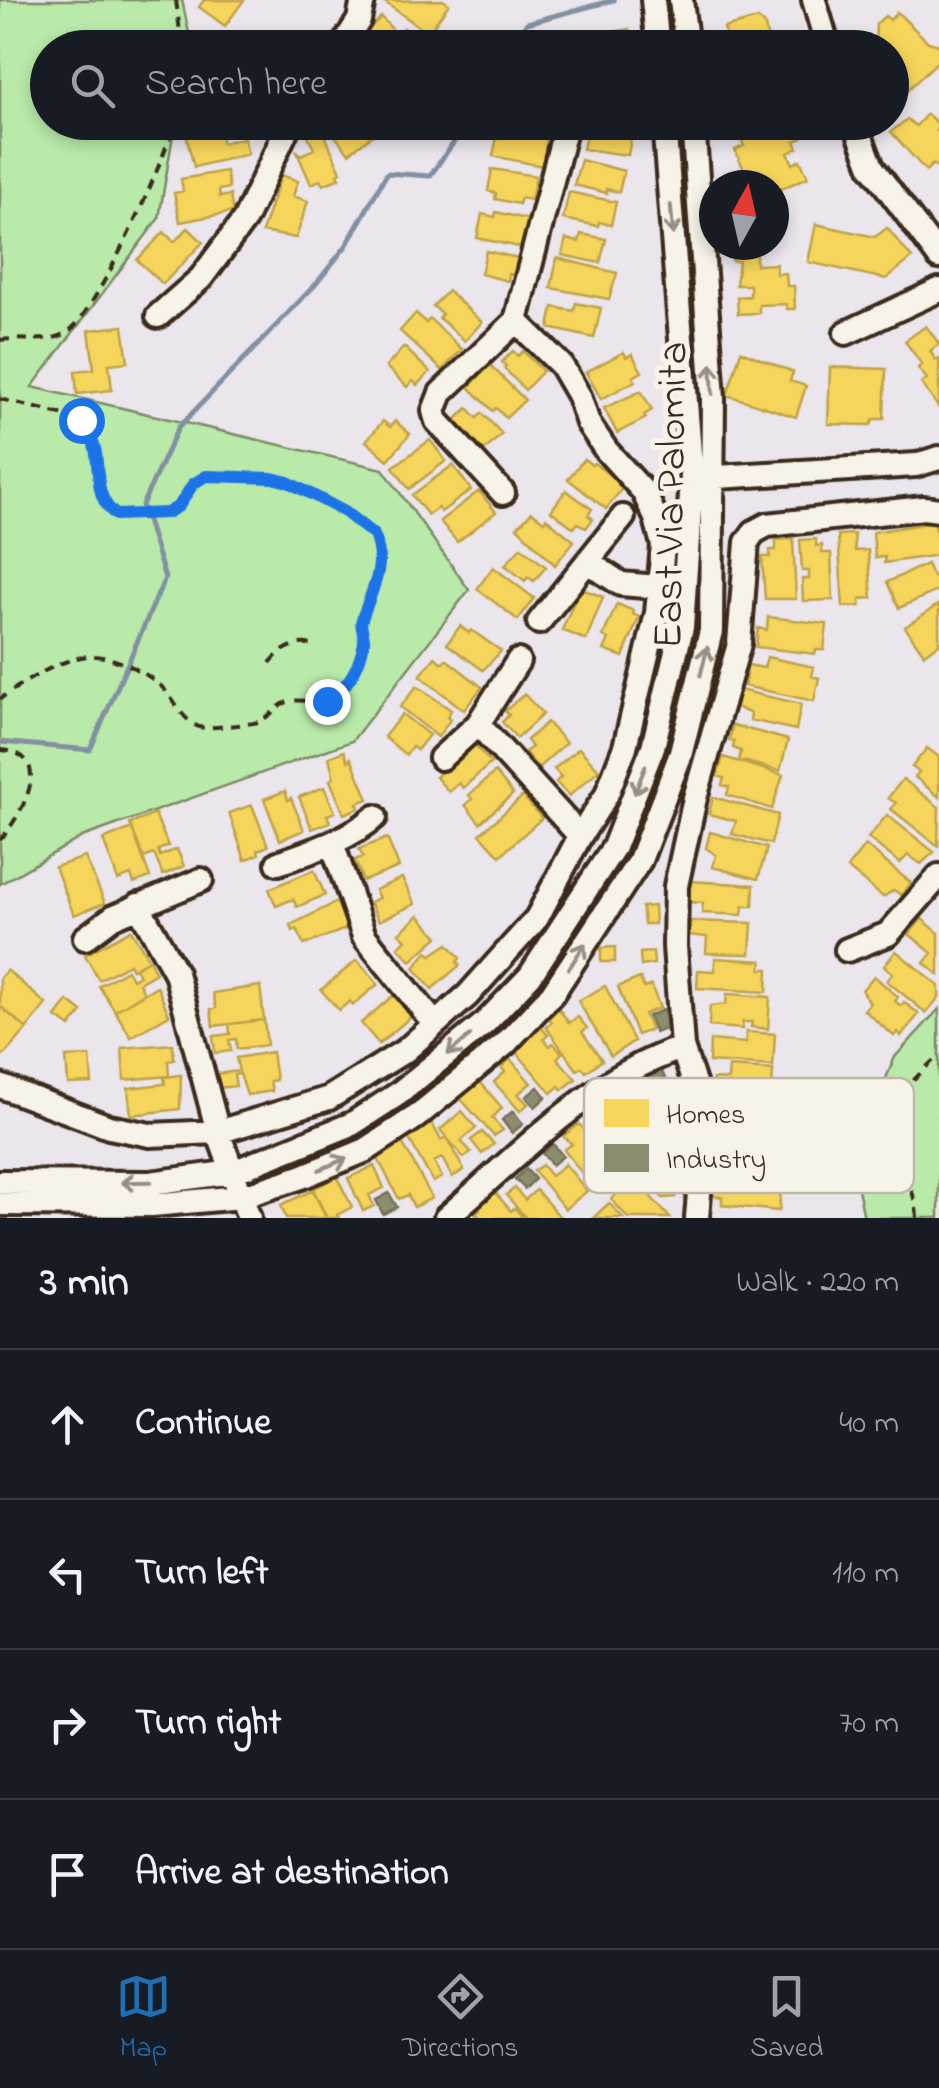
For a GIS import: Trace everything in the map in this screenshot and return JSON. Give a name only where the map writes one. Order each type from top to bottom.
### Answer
[{"type":"street","points":[[353,30],[363,0]]},
{"type":"street","points":[[652,0],[656,30]]},
{"type":"street","points":[[681,0],[685,30]]},
{"type":"street","points":[[814,0],[823,30]]},
{"type":"street","points":[[158,316],[201,278],[245,219],[282,140]]},
{"type":"street","points":[[503,492],[436,421],[434,411],[441,393],[516,320],[562,140]]},
{"type":"street","name":"East Via Palomita","points":[[0,1204],[245,1208],[301,1177],[366,1150],[416,1117],[505,1044],[552,994],[640,860],[680,756],[711,631],[703,478],[666,140]]},
{"type":"street","name":"East Via Palomita","points":[[0,1182],[150,1182],[233,1172],[352,1124],[398,1094],[485,1023],[530,976],[614,847],[653,747],[682,627],[703,478],[708,305],[694,140]]},
{"type":"street","points":[[862,140],[872,167],[939,257]]},
{"type":"street","points":[[846,333],[939,290]]},
{"type":"street","points":[[0,1086],[109,1127],[150,1135],[218,1132],[329,1098],[406,1050],[468,995],[537,918],[606,796],[624,746],[657,613],[663,545],[656,518],[642,491],[588,424],[561,365],[516,320]]},
{"type":"street","points":[[703,478],[916,465],[939,458]]},
{"type":"street","points":[[692,1078],[682,1047],[675,946],[676,886],[739,644],[747,542],[759,528],[924,508],[939,510]]},
{"type":"street","points":[[539,622],[623,517]]},
{"type":"street","points":[[588,562],[620,584],[658,587]]},
{"type":"street","points":[[440,758],[478,724],[518,661]]},
{"type":"street","points":[[478,724],[580,836]]},
{"type":"street","points":[[278,863],[332,843],[376,817]]},
{"type":"street","points":[[332,843],[364,936],[434,1023]]},
{"type":"street","points":[[848,950],[888,934],[939,876]]},
{"type":"street","points":[[84,938],[113,917],[202,880]]},
{"type":"street","points":[[138,905],[176,973],[218,1132],[245,1208]]},
{"type":"street","points":[[620,1078],[682,1047]]},
{"type":"street","points":[[446,1218],[584,1103]]},
{"type":"street","points":[[697,1218],[698,1193]]},
{"type":"path","points":[[176,0],[180,30]]},
{"type":"path","points":[[0,340],[60,336],[78,322],[132,226],[169,140]]},
{"type":"path","points":[[0,400],[81,420],[96,449],[100,490],[109,510],[123,517],[167,513],[179,506],[193,484],[206,476],[272,478],[288,482],[345,512],[374,535],[380,559],[378,579],[360,622],[364,640],[356,667],[345,686],[327,701],[285,703],[256,723],[197,727],[152,678],[116,662],[88,656],[50,669],[0,699]]},
{"type":"path","points":[[270,664],[286,647],[308,643],[316,646]]},
{"type":"path","points":[[0,750],[22,754],[32,769],[21,810],[0,840]]},
{"type":"path","points":[[914,1083],[939,1056]]},
{"type":"path","points":[[912,1193],[917,1218]]},
{"type":"green space","points":[[0,0],[182,0],[188,30],[30,30],[30,140],[172,140],[159,218],[32,387],[383,469],[469,590],[352,741],[82,837],[0,884]]},
{"type":"green space","points":[[939,1009],[939,1218],[864,1218],[859,1193],[914,1193],[914,1078],[886,1078],[895,1057]]},
{"type":"building: Homes","points":[[204,0],[244,0],[225,26],[199,7]]},
{"type":"building: Homes","points":[[443,0],[449,4],[430,30],[424,30],[383,1]]},
{"type":"building: Homes","points":[[897,12],[928,42],[939,45],[939,60],[909,89],[909,30],[876,30],[876,24],[885,16],[890,20]]},
{"type":"building: Homes","points":[[381,17],[393,30],[368,30]]},
{"type":"building: Homes","points":[[758,19],[766,30],[724,30]]},
{"type":"building: Homes","points":[[927,114],[939,125],[939,169],[933,164],[926,171],[898,140],[909,140],[909,121],[916,126]]},
{"type":"building: Homes","points":[[187,140],[244,140],[248,154],[194,167]]},
{"type":"building: Homes","points":[[310,140],[327,140],[340,178],[323,185],[320,180],[311,184],[296,150],[301,155],[314,149]]},
{"type":"building: Homes","points":[[338,140],[366,140],[349,153]]},
{"type":"building: Homes","points":[[496,140],[547,140],[542,166],[493,156]]},
{"type":"building: Homes","points":[[585,140],[631,140],[628,155],[583,149]]},
{"type":"building: Homes","points":[[741,140],[797,140],[798,148],[788,153],[793,164],[800,160],[808,177],[789,185],[789,170],[744,170],[735,150],[744,146]]},
{"type":"building: Homes","points":[[581,160],[624,171],[619,192],[574,185]]},
{"type":"building: Homes","points":[[492,169],[536,176],[531,200],[521,198],[519,204],[495,199],[496,193],[488,191]]},
{"type":"building: Homes","points":[[226,171],[229,188],[219,190],[220,197],[230,195],[233,212],[180,222],[174,193],[183,191],[181,179]]},
{"type":"building: Homes","points":[[281,175],[298,181],[293,196],[308,201],[296,238],[262,232]]},
{"type":"building: Homes","points":[[569,192],[616,202],[611,225],[563,219]]},
{"type":"building: Homes","points":[[496,212],[530,220],[524,248],[477,238],[482,214],[495,217]]},
{"type":"building: Homes","points":[[816,224],[875,237],[887,228],[912,258],[886,279],[808,262]]},
{"type":"building: Homes","points":[[188,228],[203,242],[163,284],[137,260],[164,232],[174,242]]},
{"type":"building: Homes","points":[[581,234],[606,239],[600,263],[562,255],[566,239],[579,242]]},
{"type":"building: Homes","points":[[486,251],[518,258],[514,275],[509,274],[508,281],[481,274]]},
{"type":"building: Homes","points":[[557,258],[617,273],[609,299],[551,288]]},
{"type":"building: Homes","points":[[756,260],[756,265],[776,264],[776,274],[786,273],[787,286],[794,286],[795,309],[787,309],[786,304],[759,305],[759,313],[738,314],[737,297],[750,296],[750,285],[736,285],[739,261],[732,261]]},
{"type":"building: Homes","points":[[448,291],[482,322],[465,341],[439,318],[442,314],[433,306]]},
{"type":"building: Homes","points":[[576,303],[601,308],[594,338],[549,328],[553,307],[574,311]]},
{"type":"building: Homes","points":[[416,313],[426,323],[430,319],[462,349],[442,370],[400,331]]},
{"type":"building: Homes","points":[[123,326],[128,362],[109,364],[112,390],[77,394],[75,371],[94,369],[89,330]]},
{"type":"building: Homes","points":[[926,326],[939,344],[930,351],[936,360],[939,358],[939,408],[921,383],[927,379],[918,368],[922,365],[905,341]]},
{"type":"building: Homes","points":[[404,347],[430,372],[417,385],[413,381],[407,387],[386,367]]},
{"type":"building: Homes","points":[[513,351],[518,356],[523,351],[543,371],[525,390],[502,362]]},
{"type":"building: Homes","points":[[741,351],[793,372],[790,381],[806,386],[796,417],[727,395]]},
{"type":"building: Homes","points":[[624,352],[626,357],[632,354],[642,372],[633,377],[635,381],[601,399],[586,372]]},
{"type":"building: Homes","points":[[490,365],[525,400],[506,418],[469,387]]},
{"type":"building: Homes","points":[[830,367],[886,369],[884,419],[874,419],[871,425],[828,424]]},
{"type":"building: Homes","points":[[641,391],[652,410],[644,415],[646,418],[617,433],[604,408]]},
{"type":"building: Homes","points":[[468,408],[477,418],[482,413],[502,434],[484,451],[454,421]]},
{"type":"building: Homes","points":[[383,421],[390,427],[395,421],[410,434],[388,460],[366,441]]},
{"type":"building: Homes","points":[[430,440],[446,461],[409,489],[393,467]]},
{"type":"building: Homes","points":[[584,459],[624,486],[606,509],[568,479]]},
{"type":"building: Homes","points":[[453,465],[471,490],[441,512],[438,508],[428,515],[412,495]]},
{"type":"building: Homes","points":[[566,490],[592,509],[588,515],[593,519],[586,528],[578,523],[574,528],[551,511]]},
{"type":"building: Homes","points":[[479,491],[496,512],[457,542],[440,521]]},
{"type":"building: Homes","points":[[532,512],[544,521],[546,518],[574,541],[555,565],[517,527]]},
{"type":"building: Homes","points":[[935,522],[939,555],[884,563],[885,557],[875,558],[873,532]]},
{"type":"building: Homes","points":[[854,534],[855,551],[868,550],[872,598],[860,599],[860,606],[843,607],[838,535]]},
{"type":"building: Homes","points":[[793,539],[796,599],[765,599],[762,557],[770,557],[770,550],[776,550],[776,540]]},
{"type":"building: Homes","points":[[816,539],[816,546],[822,545],[822,553],[831,553],[833,600],[803,601],[802,579],[809,579],[809,571],[802,571],[800,540]]},
{"type":"building: Homes","points":[[521,547],[546,567],[534,581],[528,577],[525,581],[505,565]]},
{"type":"building: Homes","points":[[927,564],[933,577],[939,575],[939,590],[899,608],[887,582]]},
{"type":"building: Homes","points":[[493,567],[534,598],[518,620],[477,589]]},
{"type":"building: Homes","points":[[580,588],[603,597],[586,640],[562,630]]},
{"type":"building: Homes","points":[[617,604],[639,617],[623,657],[604,650],[609,639],[603,636]]},
{"type":"building: Homes","points":[[939,604],[939,644],[924,654],[905,627]]},
{"type":"building: Homes","points":[[768,617],[827,624],[824,650],[816,650],[815,654],[756,647],[758,628],[767,630]]},
{"type":"building: Homes","points":[[460,626],[501,651],[483,670],[447,644]]},
{"type":"building: Homes","points":[[435,657],[442,663],[446,659],[482,687],[464,710],[420,676]]},
{"type":"building: Homes","points":[[767,657],[814,667],[812,676],[819,678],[814,701],[744,686],[748,665],[764,668]]},
{"type":"building: Homes","points":[[417,686],[451,710],[447,717],[450,720],[438,737],[400,707]]},
{"type":"building: Homes","points":[[739,690],[801,704],[796,730],[750,720],[751,714],[736,707]]},
{"type":"building: Homes","points":[[524,694],[543,714],[517,738],[502,722],[509,715],[505,711]]},
{"type":"building: Homes","points":[[402,714],[429,735],[417,750],[412,747],[406,755],[384,737]]},
{"type":"building: Homes","points":[[547,722],[566,743],[538,768],[525,752],[532,747],[527,740]]},
{"type":"building: Homes","points":[[733,725],[788,740],[780,771],[739,760],[741,751],[733,748],[734,742],[729,740]]},
{"type":"building: Homes","points":[[473,743],[491,763],[463,788],[459,783],[449,792],[436,777]]},
{"type":"building: Homes","points":[[579,748],[599,770],[569,796],[556,782],[561,777],[554,769]]},
{"type":"building: Homes","points":[[927,748],[939,757],[939,797],[915,777],[919,772],[912,767]]},
{"type":"building: Homes","points":[[344,751],[348,761],[351,758],[368,799],[344,814],[330,780],[334,778],[329,757]]},
{"type":"building: Homes","points":[[723,757],[783,775],[772,809],[727,795],[729,787],[722,785],[724,778],[717,776]]},
{"type":"building: Homes","points":[[495,772],[513,794],[480,823],[465,805],[472,799],[469,795]]},
{"type":"building: Homes","points":[[903,779],[939,807],[938,846],[891,809],[896,803],[888,798]]},
{"type":"building: Homes","points":[[324,787],[335,812],[327,815],[330,822],[312,829],[299,797]]},
{"type":"building: Homes","points":[[285,791],[304,830],[280,840],[264,799]]},
{"type":"building: Homes","points":[[523,796],[542,818],[500,856],[480,834]]},
{"type":"building: Homes","points":[[713,797],[778,815],[771,844],[732,834],[736,821],[709,814]]},
{"type":"building: Homes","points":[[252,805],[268,846],[245,860],[229,813]]},
{"type":"building: Homes","points":[[155,814],[168,846],[158,850],[160,856],[177,849],[184,866],[163,875],[154,854],[144,858],[130,824]]},
{"type":"building: Homes","points":[[887,815],[934,852],[921,864],[908,855],[900,863],[868,838]]},
{"type":"building: Homes","points":[[132,828],[150,877],[134,883],[131,875],[118,880],[103,840]]},
{"type":"building: Homes","points":[[710,832],[767,848],[758,879],[713,867],[716,855],[706,848]]},
{"type":"building: Homes","points":[[387,838],[399,867],[363,881],[355,860],[363,857],[359,849]]},
{"type":"building: Homes","points":[[865,845],[911,883],[901,895],[894,890],[883,897],[847,868]]},
{"type":"building: Homes","points":[[85,857],[105,903],[74,915],[55,867]]},
{"type":"building: Homes","points":[[314,870],[325,895],[297,907],[293,899],[276,906],[269,889]]},
{"type":"building: Homes","points":[[402,878],[415,904],[379,921],[370,902],[379,898],[375,890]]},
{"type":"building: Homes","points":[[690,881],[754,885],[753,906],[743,906],[742,915],[702,913],[703,903],[689,902]]},
{"type":"building: Homes","points":[[337,902],[348,928],[304,945],[291,925]]},
{"type":"building: Homes","points":[[654,906],[655,924],[644,924],[642,907]]},
{"type":"building: Homes","points":[[419,915],[438,937],[411,961],[398,947],[406,940],[399,933]]},
{"type":"building: Homes","points":[[922,919],[939,933],[939,975],[924,963],[932,953],[909,934]]},
{"type":"building: Homes","points":[[690,921],[752,923],[750,954],[706,953],[707,937],[689,935]]},
{"type":"building: Homes","points":[[131,930],[149,960],[132,969],[129,964],[99,980],[85,955]]},
{"type":"building: Homes","points":[[448,944],[460,958],[460,965],[432,989],[414,968],[427,952],[431,955]]},
{"type":"building: Homes","points":[[615,947],[615,962],[601,962],[601,948]]},
{"type":"building: Homes","points":[[896,951],[939,986],[939,997],[926,1013],[887,981],[893,973],[884,966]]},
{"type":"building: Homes","points":[[653,952],[654,964],[641,966],[640,953]]},
{"type":"building: Homes","points":[[715,958],[762,961],[761,969],[768,969],[767,992],[697,988],[698,970],[715,971]]},
{"type":"building: Homes","points":[[149,960],[156,973],[139,983],[144,993],[115,1011],[99,986],[127,970],[132,979],[139,975],[135,968]]},
{"type":"building: Homes","points":[[357,960],[378,984],[353,1005],[350,1001],[339,1010],[321,990]]},
{"type":"building: Homes","points":[[7,970],[46,1004],[27,1029],[0,1006],[0,978]]},
{"type":"building: Homes","points":[[874,976],[898,997],[895,1001],[901,1006],[904,1002],[919,1014],[901,1036],[898,1032],[894,1036],[864,1010],[870,1003],[862,990]]},
{"type":"building: Homes","points":[[640,978],[644,988],[651,985],[660,1008],[644,1014],[651,1030],[637,1035],[618,987]]},
{"type":"building: Homes","points":[[157,986],[169,1015],[131,1037],[115,1011]]},
{"type":"building: Homes","points":[[260,986],[264,1020],[213,1026],[213,993]]},
{"type":"building: Homes","points":[[605,986],[634,1041],[611,1056],[578,1001]]},
{"type":"building: Homes","points":[[395,994],[413,1015],[379,1044],[361,1023]]},
{"type":"building: Homes","points":[[727,994],[770,997],[768,1029],[751,1027],[752,1022],[743,1022],[742,1029],[709,1026],[710,1006],[726,1004]]},
{"type":"building: Homes","points":[[68,1001],[82,1012],[70,1027],[56,1017]]},
{"type":"building: Homes","points":[[0,1006],[27,1029],[3,1056],[0,1054]]},
{"type":"building: Homes","points":[[559,1009],[569,1023],[578,1017],[587,1028],[582,1032],[602,1060],[586,1072],[582,1067],[577,1070],[546,1027],[552,1022],[548,1017]]},
{"type":"building: Homes","points":[[264,1020],[267,1045],[237,1049],[236,1039],[229,1040],[231,1051],[215,1053],[213,1036],[230,1034],[229,1024]]},
{"type":"building: Homes","points":[[541,1027],[548,1035],[544,1039],[562,1053],[557,1058],[576,1079],[551,1093],[512,1047]]},
{"type":"building: Homes","points":[[746,1032],[775,1034],[773,1066],[709,1062],[710,1040],[746,1043]]},
{"type":"building: Homes","points":[[173,1044],[169,1076],[124,1080],[122,1048]]},
{"type":"building: Homes","points":[[272,1052],[276,1080],[270,1081],[272,1091],[247,1095],[240,1074],[234,1075],[236,1086],[218,1088],[216,1074],[239,1071],[236,1058]]},
{"type":"building: Homes","points":[[90,1056],[92,1083],[68,1084],[66,1057]]},
{"type":"building: Homes","points":[[510,1059],[531,1083],[518,1094],[528,1104],[520,1111],[494,1082],[505,1072],[501,1067]]},
{"type":"building: Homes","points":[[729,1067],[773,1070],[773,1078],[728,1078]]},
{"type":"building: Homes","points":[[181,1075],[180,1109],[131,1115],[128,1088],[165,1084],[164,1077]]},
{"type":"building: Homes","points":[[477,1078],[502,1108],[492,1118],[503,1130],[494,1136],[459,1097]]},
{"type":"building: Homes","points":[[462,1111],[476,1128],[461,1141],[471,1152],[464,1158],[440,1130]]},
{"type":"building: Homes","points":[[431,1122],[441,1140],[446,1137],[464,1170],[452,1177],[442,1158],[434,1162],[442,1177],[433,1182],[407,1135]]},
{"type":"building: Homes","points":[[579,1124],[584,1129],[584,1176],[564,1150],[572,1144],[563,1136]]},
{"type":"building: Homes","points":[[482,1132],[494,1144],[482,1154],[471,1140]]},
{"type":"building: Homes","points":[[402,1142],[432,1198],[414,1207],[408,1195],[399,1199],[376,1155]]},
{"type":"building: Homes","points":[[565,1164],[585,1193],[565,1209],[534,1171],[542,1165],[551,1176]]},
{"type":"building: Homes","points":[[374,1166],[384,1188],[369,1195],[374,1206],[363,1211],[348,1178]]},
{"type":"building: Homes","points":[[337,1177],[352,1207],[337,1215],[339,1218],[327,1218],[313,1189]]},
{"type":"building: Homes","points":[[515,1188],[525,1200],[536,1190],[561,1218],[526,1218],[506,1195]]},
{"type":"building: Homes","points":[[313,1190],[326,1218],[286,1218],[281,1205]]},
{"type":"building: Homes","points":[[493,1190],[511,1211],[515,1208],[523,1218],[480,1218],[475,1213],[480,1209],[476,1204]]},
{"type":"building: Homes","points":[[618,1193],[648,1193],[670,1218],[628,1218],[611,1199]]},
{"type":"building: Homes","points":[[658,1193],[674,1193],[675,1197],[663,1198]]},
{"type":"building: Homes","points":[[781,1193],[779,1211],[722,1205],[722,1197],[713,1196]]},
{"type":"building: Homes","points":[[609,1203],[623,1218],[593,1218]]},
{"type":"building: Industry","points":[[663,1010],[670,1027],[655,1033],[648,1016]]},
{"type":"building: Industry","points":[[661,1070],[665,1078],[643,1078]]},
{"type":"building: Industry","points":[[538,1087],[546,1097],[535,1107],[526,1097]]},
{"type":"building: Industry","points":[[513,1111],[523,1124],[512,1133],[502,1120]]},
{"type":"building: Industry","points":[[553,1144],[563,1156],[552,1165],[542,1153]]},
{"type":"building: Industry","points":[[526,1169],[535,1179],[525,1189],[515,1179]]},
{"type":"building: Industry","points":[[389,1193],[397,1207],[383,1214],[376,1200]]},
{"type":"waterway","points":[[522,30],[527,23],[614,0]]},
{"type":"waterway","points":[[0,742],[90,750],[165,578],[142,505],[178,428],[316,284],[346,246],[387,173],[430,176],[455,140]]},
{"type":"route","points":[[81,420],[96,449],[100,490],[109,510],[116,515],[167,513],[179,506],[198,479],[206,476],[272,478],[288,482],[345,512],[374,535],[380,559],[374,595],[360,622],[364,640],[351,677],[327,701]]}]
